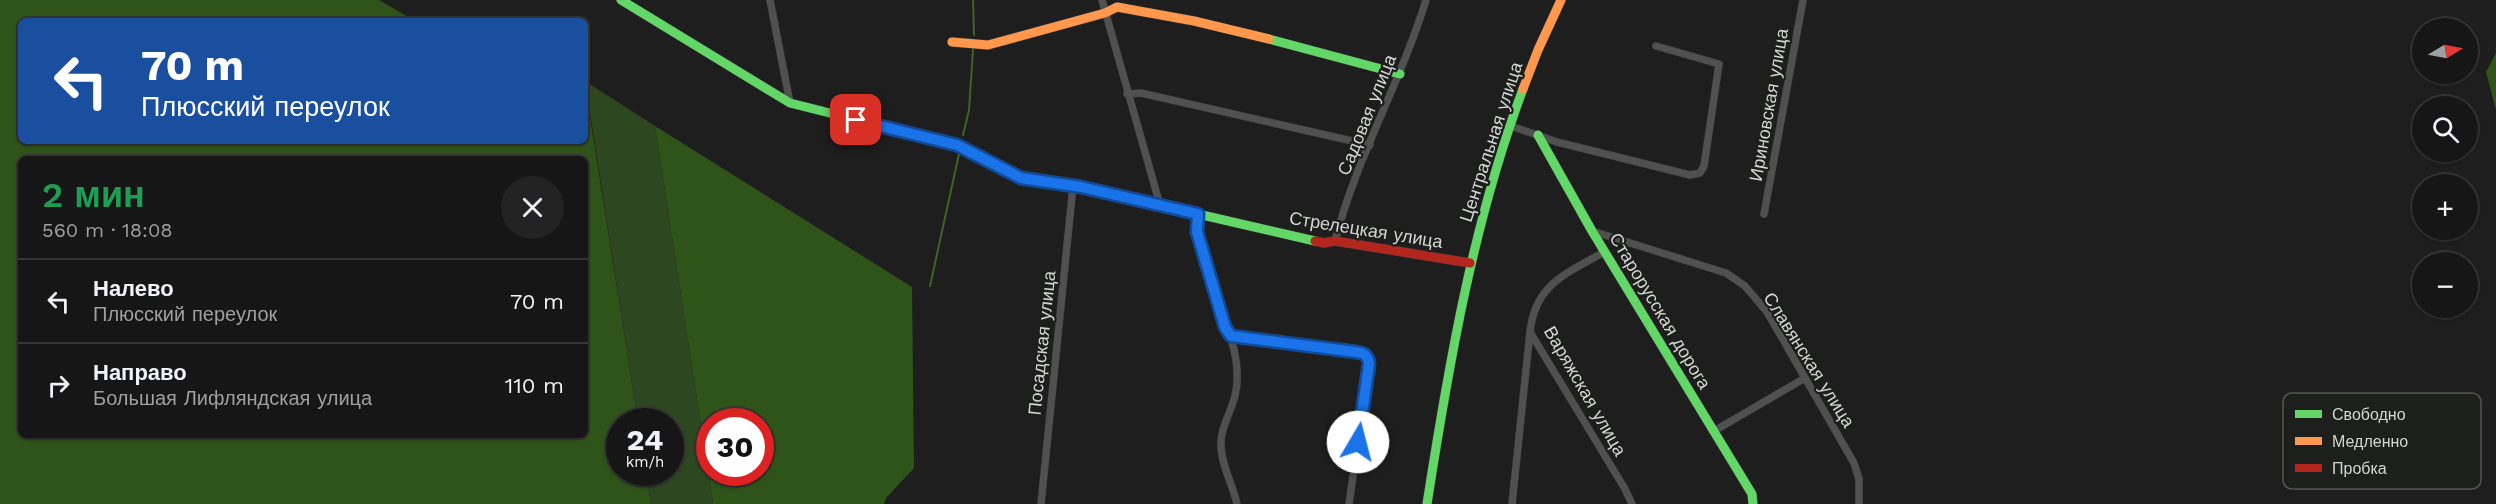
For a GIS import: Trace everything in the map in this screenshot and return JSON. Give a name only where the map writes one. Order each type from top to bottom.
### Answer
[{"type":"street","name":"Стрелецкая улица","points":[[621,0],[790,103],[957,145],[1021,178],[1073,186],[1324,243],[1335,241],[1470,263]]},
{"type":"street","points":[[770,0],[790,103]]},
{"type":"street","points":[[1102,0],[1160,205]]},
{"type":"street","name":"Центральная улица","points":[[1427,504],[1448,371],[1470,263],[1511,126],[1538,50],[1561,0]]},
{"type":"street","name":"Ириновская улица","points":[[1764,214],[1803,0]]},
{"type":"street","name":"Садовая улица","points":[[1335,241],[1370,146],[1400,74],[1423,1]]},
{"type":"street","points":[[952,42],[988,45],[1105,13],[1117,7],[1194,21],[1326,53],[1400,74]]},
{"type":"street","points":[[1511,126],[1690,175],[1700,173],[1704,166],[1719,64],[1656,46]]},
{"type":"street","points":[[1127,94],[1141,93],[1370,146]]},
{"type":"street","name":"Старорусская дорога","points":[[1538,135],[1604,252],[1752,494],[1753,504]]},
{"type":"street","name":"Посадская улица","points":[[1041,504],[1073,186]]},
{"type":"street","points":[[1198,214],[1197,232],[1225,327],[1231,336],[1237,379],[1235,394],[1221,438],[1221,448],[1238,504]]},
{"type":"street","name":"Славянская улица","points":[[1592,231],[1726,273],[1745,286],[1767,312],[1854,463],[1859,479],[1859,504]]},
{"type":"street","name":"Варяжская улица","points":[[1604,252],[1556,279],[1547,288],[1537,302],[1530,332],[1632,504]]},
{"type":"street","points":[[1512,504],[1530,332]]},
{"type":"street","points":[[1231,336],[1364,353],[1368,357],[1369,364],[1349,504]]},
{"type":"street","points":[[1714,431],[1804,378]]},
{"type":"green space","points":[[0,0],[379,0],[410,18],[18,18],[18,144],[588,144],[588,105],[636,408],[606,408],[606,486],[648,486],[651,504],[0,504]]},
{"type":"green space","points":[[2496,53],[2496,110],[2486,72]]},
{"type":"green space","points":[[588,83],[655,126],[698,408],[696,408],[696,486],[710,486],[713,504],[651,504],[648,486],[684,486],[684,408],[636,408],[588,100]]},
{"type":"green space","points":[[655,126],[912,287],[914,468],[886,498],[884,504],[713,504],[710,486],[774,486],[774,408],[698,408]]},
{"type":"waterway","points":[[973,0],[974,35]]},
{"type":"waterway","points":[[963,135],[969,110],[973,49]]},
{"type":"waterway","points":[[930,286],[959,154]]},
{"type":"traffic: fast","points":[[621,0],[790,103],[957,145],[1021,178],[1081,187],[1315,241]]},
{"type":"traffic: fast","points":[[1269,39],[1400,74]]},
{"type":"traffic: fast","points":[[1427,504],[1444,399],[1476,242],[1505,140],[1523,89]]},
{"type":"traffic: fast","points":[[1538,135],[1592,231],[1752,494],[1753,504]]},
{"type":"traffic: slow","points":[[1523,89],[1561,0]]},
{"type":"traffic: slow","points":[[952,42],[988,45],[1105,13],[1117,7],[1194,21],[1269,39]]},
{"type":"traffic: jam","points":[[1315,241],[1324,243],[1335,241],[1470,263]]},
{"type":"route","points":[[856,120],[957,145],[1021,178],[1081,187],[1198,214],[1197,232],[1225,327],[1231,336],[1364,353],[1368,357],[1369,364],[1358,442]]}]
